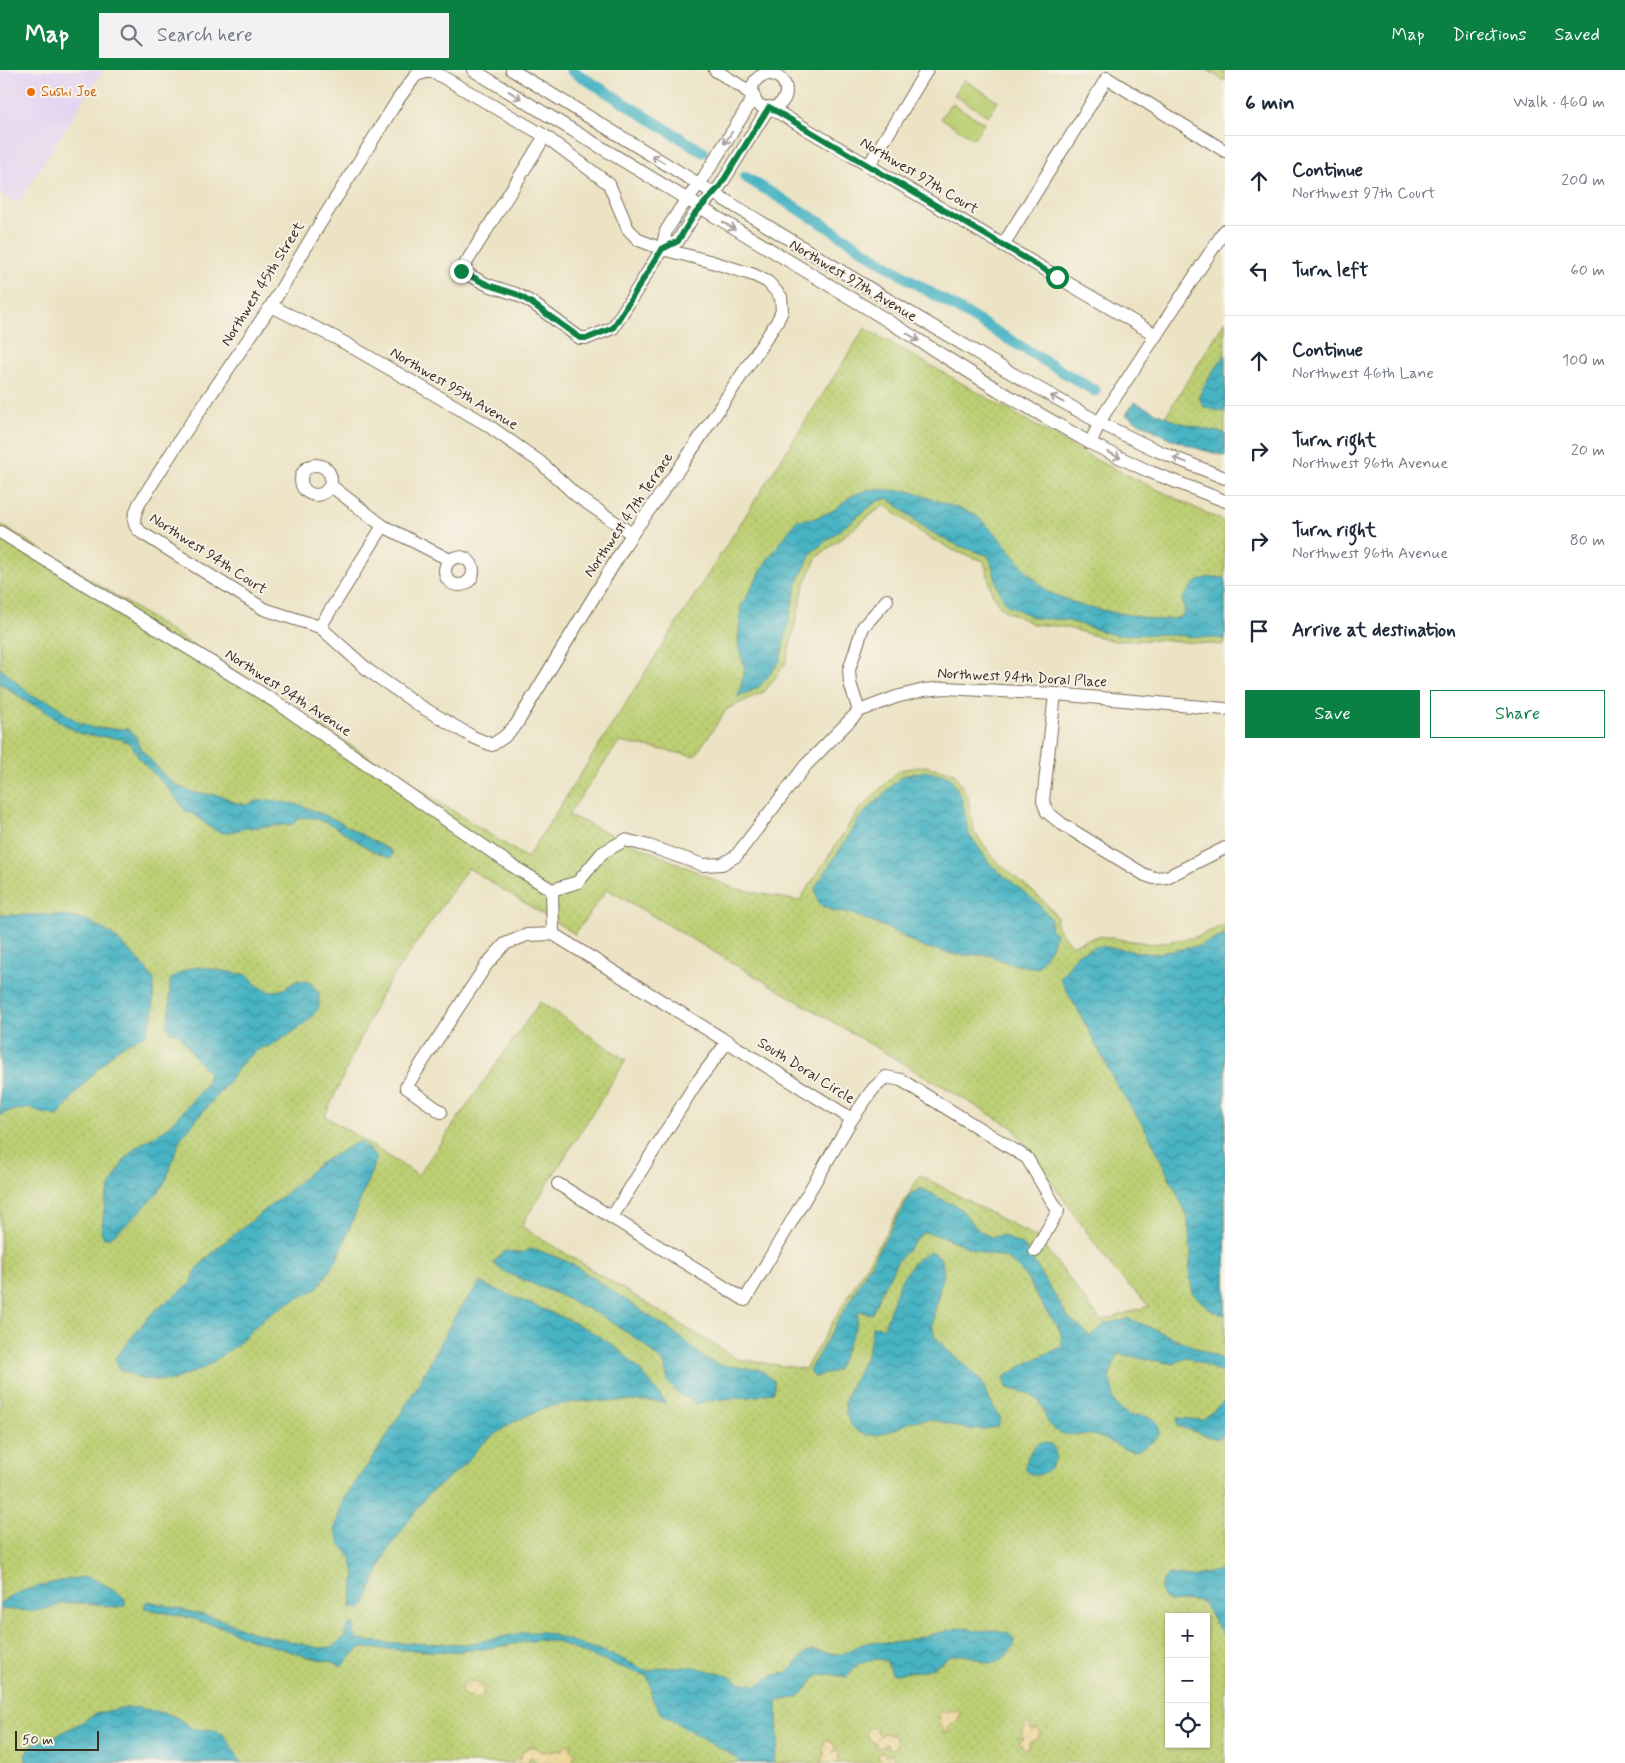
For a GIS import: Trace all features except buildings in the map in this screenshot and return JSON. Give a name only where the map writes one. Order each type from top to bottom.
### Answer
[{"type":"street","name":"Northwest 97th Avenue","points":[[473,70],[998,390],[1090,443],[1148,471],[1225,501]]},
{"type":"street","name":"Northwest 97th Avenue","points":[[512,70],[1006,370],[1100,423],[1158,451],[1225,478]]},
{"type":"street","name":"Northwest 97th Court","points":[[715,70],[742,87],[760,105],[769,107],[869,165],[1156,335]]},
{"type":"street","points":[[869,165],[927,70]]},
{"type":"street","name":"Northwest 45th Street","points":[[135,526],[133,517],[139,504],[183,435],[272,306],[319,225],[399,98],[416,75],[434,72],[545,136]]},
{"type":"street","points":[[700,184],[666,231],[662,249],[613,328],[595,336],[580,338],[516,294],[488,285],[461,271],[545,136],[609,184],[628,229],[639,240],[662,249],[678,241],[700,208],[720,186],[769,107],[780,104],[786,94],[784,83],[776,75],[765,74],[760,76],[753,85],[754,97],[700,184]]},
{"type":"street","points":[[1002,245],[1107,78],[1225,151]]},
{"type":"street","points":[[1090,443],[1128,378],[1225,230]]},
{"type":"street","name":"Northwest 47th Terrace","points":[[492,744],[504,738],[516,725],[632,534],[683,463],[777,322],[782,311],[781,296],[768,282],[754,275],[662,249]]},
{"type":"street","name":"Northwest 95th Avenue","points":[[272,306],[336,338],[486,424],[540,462],[578,496],[632,534]]},
{"type":"street","points":[[330,485],[383,526],[450,560]]},
{"type":"street","name":"Northwest 94th Court","points":[[135,526],[142,533],[264,609],[320,627],[369,671],[420,706],[473,737],[492,744]]},
{"type":"street","points":[[320,627],[383,526]]},
{"type":"street","name":"Northwest 94th Avenue","points":[[0,532],[279,704],[510,865],[552,890]]},
{"type":"street","points":[[859,711],[850,683],[849,670],[863,627],[887,600]]},
{"type":"street","name":"Northwest 94th Doral Place","points":[[552,890],[578,882],[602,853],[625,840],[649,846],[703,865],[722,864],[736,856],[806,765],[859,711],[896,697],[924,690],[945,688],[1055,694],[1225,709]]},
{"type":"street","points":[[1055,694],[1044,801],[1047,812],[1062,824],[1145,875],[1154,878],[1167,877],[1225,848]]},
{"type":"street","points":[[441,1112],[406,1087],[486,964],[505,944],[527,936],[553,934],[552,890]]},
{"type":"street","name":"South Doral Circle","points":[[553,934],[852,1119],[873,1089],[886,1077],[901,1080],[1027,1158],[1058,1211],[1035,1251]]},
{"type":"street","points":[[612,1217],[695,1085],[728,1041]]},
{"type":"street","points":[[558,1184],[745,1300],[852,1119]]},
{"type":"shaded area","points":[[0,70],[103,70],[17,204],[0,194]]},
{"type":"green space","points":[[1207,70],[1225,70],[1225,81]]},
{"type":"green space","points":[[964,80],[998,101],[988,116],[954,95]]},
{"type":"green space","points":[[951,103],[984,123],[974,139],[941,118]]},
{"type":"green space","points":[[1225,321],[1225,448],[1165,417]]},
{"type":"green space","points":[[865,328],[1096,460],[1225,522],[1225,645],[1159,640],[1114,641],[1064,627],[1033,624],[1002,609],[992,593],[984,561],[957,552],[924,535],[886,506],[880,508],[817,557],[804,586],[786,663],[764,692],[727,709],[695,756],[619,742],[568,815],[733,888],[799,901],[858,811],[899,770],[926,766],[954,773],[968,797],[974,832],[996,861],[1044,901],[1057,917],[1056,926],[1071,945],[1099,936],[1153,944],[1196,937],[1225,925],[1225,1763],[0,1763],[0,524],[527,858]],"holes":[[[468,868],[575,934],[607,889],[1013,1128],[1113,1269],[1149,1306],[1101,1321],[1039,1239],[920,1175],[805,1369],[737,1359],[521,1226],[626,1060],[540,1002],[418,1175],[325,1116],[380,996]]]},
{"type":"sand","points":[[469,1681],[474,1681],[483,1687],[484,1693],[480,1699],[474,1699],[461,1692],[463,1685]]},
{"type":"sand","points":[[941,1710],[945,1713],[954,1710],[960,1713],[959,1719],[949,1727],[948,1733],[944,1733],[943,1727],[938,1723],[941,1718],[938,1714]]},
{"type":"sand","points":[[1026,1723],[1029,1723],[1031,1729],[1037,1729],[1040,1735],[1037,1739],[1029,1742],[1029,1747],[1025,1749],[1019,1743],[1020,1740],[1024,1739],[1021,1737]]},
{"type":"sand","points":[[870,1727],[876,1729],[880,1736],[884,1734],[893,1735],[897,1740],[896,1748],[887,1748],[887,1743],[876,1747],[874,1745],[877,1743],[870,1741],[868,1737],[867,1732]]},
{"type":"sand","points":[[825,1740],[829,1740],[835,1746],[833,1752],[836,1750],[839,1752],[838,1763],[822,1763],[821,1761],[825,1755],[823,1750]]},
{"type":"sand","points":[[567,1744],[571,1745],[571,1750],[577,1753],[573,1758],[573,1763],[537,1763],[530,1757],[528,1763],[510,1763],[513,1759],[521,1759],[522,1751],[533,1746],[542,1752],[561,1751]]},
{"type":"sand","points":[[881,1752],[886,1756],[892,1755],[896,1763],[887,1761],[884,1763],[878,1757]]},
{"type":"water","points":[[1225,354],[1225,411],[1219,411],[1204,407],[1199,398],[1202,389]]},
{"type":"water","points":[[1134,402],[1175,421],[1225,433],[1225,456],[1164,436],[1126,415]]},
{"type":"water","points":[[870,489],[909,491],[975,514],[1001,539],[1024,568],[1048,592],[1085,607],[1158,620],[1178,618],[1185,613],[1182,600],[1190,588],[1204,579],[1225,578],[1225,639],[1159,634],[1114,635],[1066,620],[1034,618],[1006,604],[999,591],[989,556],[959,546],[927,530],[888,498],[876,502],[812,552],[797,584],[780,661],[759,687],[738,697],[745,670],[738,643],[741,606],[766,562],[797,520],[816,518],[834,510],[851,496]]},
{"type":"water","points":[[0,667],[32,696],[49,701],[80,723],[93,728],[127,729],[135,735],[140,748],[164,775],[176,785],[191,792],[222,796],[246,805],[256,801],[270,800],[300,805],[336,820],[393,852],[391,858],[379,854],[323,821],[311,818],[299,818],[293,824],[248,828],[225,833],[218,832],[197,816],[185,810],[167,787],[141,761],[131,744],[121,739],[81,734],[63,724],[0,683]]},
{"type":"water","points":[[925,771],[950,777],[962,799],[969,834],[991,865],[1040,905],[1051,919],[1050,929],[1056,933],[1051,947],[1037,968],[1012,964],[988,955],[957,955],[920,946],[889,929],[852,914],[833,911],[818,903],[815,888],[862,815],[902,776]]},
{"type":"water","points":[[0,915],[57,915],[87,920],[111,934],[136,957],[154,979],[153,1015],[146,1034],[117,1049],[81,1087],[58,1116],[41,1113],[32,1108],[9,1111],[0,1116]]},
{"type":"water","points":[[1225,935],[1225,1315],[1212,1311],[1193,1294],[1189,1273],[1191,1252],[1187,1215],[1150,1137],[1116,1084],[1060,979],[1078,953],[1099,946],[1153,954],[1199,946]]},
{"type":"water","points":[[201,967],[248,975],[257,985],[270,992],[284,989],[298,980],[310,982],[319,993],[319,1008],[309,1020],[292,1033],[272,1045],[259,1049],[245,1060],[180,1139],[167,1178],[158,1193],[125,1226],[109,1238],[104,1238],[101,1232],[106,1197],[125,1159],[136,1147],[163,1131],[179,1116],[206,1084],[209,1073],[195,1058],[180,1034],[170,1032],[167,1025],[170,1009],[170,980],[184,970]]},
{"type":"water","points":[[360,1141],[377,1157],[338,1258],[317,1289],[288,1303],[263,1319],[237,1345],[204,1368],[170,1381],[141,1379],[120,1369],[115,1358],[151,1314],[191,1283],[197,1268],[216,1249],[285,1194],[320,1163]]},
{"type":"water","points":[[921,1188],[961,1209],[978,1230],[991,1237],[1002,1235],[1025,1247],[1068,1317],[1090,1336],[1107,1323],[1130,1319],[1225,1360],[1225,1374],[1186,1357],[1174,1364],[1118,1354],[1109,1378],[1113,1400],[1119,1408],[1130,1416],[1142,1415],[1158,1423],[1160,1434],[1145,1447],[1131,1451],[1093,1435],[1063,1434],[1049,1424],[1042,1406],[1034,1397],[1024,1392],[1007,1388],[1004,1377],[1032,1360],[1062,1347],[1061,1334],[1058,1327],[1022,1271],[1007,1259],[984,1253],[938,1235],[923,1232],[897,1262],[872,1314],[859,1311],[856,1326],[837,1370],[815,1377],[809,1371],[911,1194]]},
{"type":"water","points":[[531,1249],[571,1263],[682,1338],[705,1359],[721,1365],[761,1370],[774,1381],[774,1391],[755,1396],[706,1401],[696,1404],[675,1391],[668,1382],[664,1364],[644,1344],[602,1316],[507,1273],[493,1263],[505,1251],[522,1253]]},
{"type":"water","points":[[930,1251],[940,1257],[944,1270],[932,1324],[935,1337],[976,1375],[983,1384],[987,1396],[1001,1419],[998,1426],[975,1430],[939,1421],[919,1420],[886,1433],[866,1435],[856,1430],[849,1422],[845,1400],[866,1357],[872,1326],[884,1327],[900,1282],[914,1262]]},
{"type":"water","points":[[480,1282],[558,1315],[595,1334],[629,1359],[666,1403],[649,1401],[583,1401],[546,1407],[513,1422],[483,1443],[461,1468],[427,1495],[386,1553],[366,1605],[361,1609],[351,1607],[355,1573],[351,1558],[340,1544],[335,1528],[343,1500],[380,1447],[415,1390],[455,1316]]},
{"type":"water","points":[[1225,1401],[1225,1434],[1217,1439],[1177,1426],[1178,1418],[1202,1420]]},
{"type":"water","points":[[1042,1442],[1051,1445],[1055,1451],[1055,1458],[1047,1471],[1040,1474],[1032,1474],[1024,1469],[1028,1456],[1035,1446]]},
{"type":"water","points":[[1225,1569],[1225,1638],[1204,1604],[1196,1600],[1168,1602],[1162,1595],[1160,1588],[1168,1574],[1191,1577]]},
{"type":"water","points":[[85,1577],[112,1588],[125,1599],[125,1606],[65,1603],[31,1611],[0,1609],[0,1604],[15,1594],[53,1583]]},
{"type":"water","points":[[149,1601],[223,1620],[251,1632],[319,1648],[332,1647],[344,1638],[347,1627],[350,1624],[354,1624],[355,1636],[358,1640],[387,1643],[467,1644],[526,1632],[544,1632],[614,1655],[647,1671],[664,1667],[695,1667],[729,1676],[739,1682],[755,1685],[761,1684],[773,1675],[786,1673],[802,1656],[811,1650],[841,1655],[869,1642],[894,1643],[960,1628],[974,1631],[996,1630],[1009,1633],[1015,1640],[1014,1646],[997,1662],[984,1662],[962,1655],[952,1656],[946,1658],[935,1667],[914,1672],[892,1674],[886,1661],[874,1659],[857,1665],[846,1677],[828,1674],[817,1676],[801,1695],[777,1702],[778,1746],[773,1763],[741,1763],[735,1757],[661,1714],[652,1698],[651,1685],[646,1676],[554,1641],[537,1640],[452,1652],[360,1648],[342,1666],[250,1639],[225,1628],[144,1608],[146,1602]]},
{"type":"water","points":[[126,1707],[165,1713],[178,1718],[193,1729],[215,1730],[224,1735],[242,1763],[26,1762],[25,1755],[35,1743],[49,1740],[98,1713]]},
{"type":"waterway","points":[[571,70],[703,152]]},
{"type":"waterway","points":[[745,177],[823,224],[908,279],[1095,391]]},
{"type":"place","name":"Sushi Joe","points":[[31,92]]},
{"type":"route","points":[[461,271],[488,285],[516,294],[580,338],[588,338],[613,328],[662,249],[678,241],[694,215],[720,186],[769,107],[1057,277]]}]
